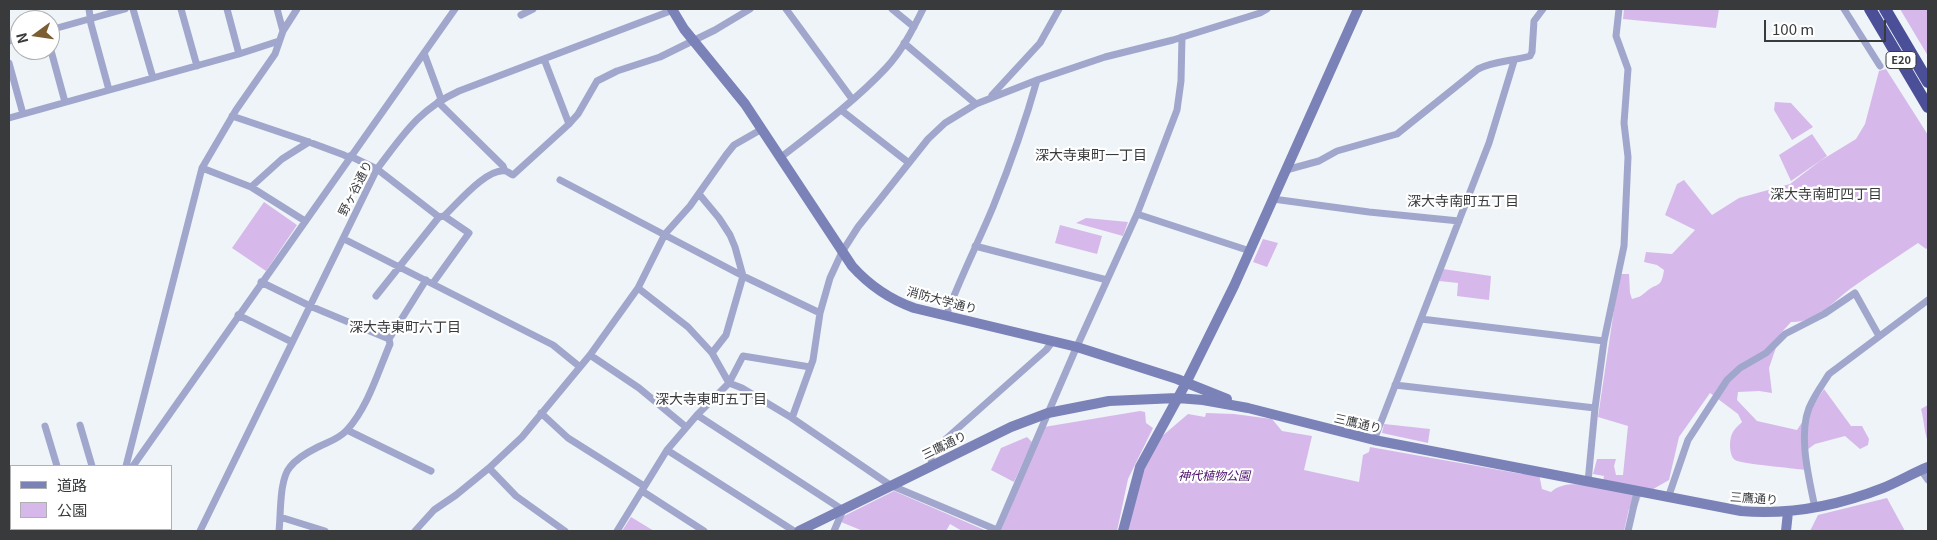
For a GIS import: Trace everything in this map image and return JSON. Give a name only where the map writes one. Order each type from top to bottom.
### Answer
[{"type":"highway","name":"E20","points":[[1870,9],[1928,107]]},
{"type":"highway","name":"E20","points":[[1885,9],[1928,82]]},
{"type":"street","points":[[89,9],[109,90]]},
{"type":"street","points":[[60,27],[125,9]]},
{"type":"street","points":[[133,9],[153,78]]},
{"type":"street","points":[[181,9],[196,66]]},
{"type":"street","points":[[227,9],[239,54]]},
{"type":"street","points":[[277,9],[283,31]]},
{"type":"street","points":[[126,465],[202,168],[232,116],[275,54],[278,41],[296,9]]},
{"type":"street","points":[[134,465],[455,9]]},
{"type":"street","points":[[521,15],[533,9]]},
{"type":"street","name":"消防大学通り","points":[[675,9],[693,40],[745,104],[842,252],[859,273],[884,294],[905,304],[946,316],[1077,347],[1177,379],[1248,408]]},
{"type":"street","name":"野ヶ谷通り","points":[[200,531],[377,169],[411,124],[440,100],[459,90],[675,9]]},
{"type":"street","points":[[376,296],[442,216],[475,185],[495,172],[505,171],[513,175],[569,124],[578,114],[596,81],[617,71],[660,57],[715,30],[750,9]]},
{"type":"street","points":[[786,9],[852,99]]},
{"type":"street","points":[[892,9],[914,27]]},
{"type":"street","points":[[780,158],[841,110],[887,67],[914,27],[923,9]]},
{"type":"street","points":[[990,98],[1040,43],[1060,9]]},
{"type":"street","points":[[792,418],[810,367],[820,313],[830,278],[842,252],[858,227],[928,138],[945,123],[976,104],[1037,80],[1105,57],[1182,37],[1260,13],[1267,9]]},
{"type":"street","points":[[1123,531],[1140,467],[1186,383],[1250,251],[1358,9]]},
{"type":"street","points":[[1286,170],[1319,161],[1337,151],[1397,134],[1478,69],[1485,65],[1514,61],[1530,56],[1532,52],[1534,21],[1542,9]]},
{"type":"street","points":[[1588,482],[1604,341],[1625,238],[1628,157],[1624,123],[1628,69],[1616,36],[1619,9]]},
{"type":"street","points":[[1844,9],[1880,66]]},
{"type":"street","points":[[638,288],[688,327],[712,353],[729,384],[742,388],[792,418],[890,485],[997,530],[1137,214],[1177,110],[1181,81],[1182,37]]},
{"type":"street","points":[[9,118],[239,54],[278,41]]},
{"type":"street","points":[[904,43],[976,104]]},
{"type":"street","points":[[424,53],[440,100],[503,166],[505,171]]},
{"type":"street","points":[[544,59],[569,124]]},
{"type":"street","points":[[54,60],[65,102]]},
{"type":"street","points":[[1374,440],[1490,143],[1514,61]]},
{"type":"street","points":[[9,63],[23,114]]},
{"type":"street","points":[[946,316],[1011,160],[1037,80]]},
{"type":"street","points":[[841,110],[909,163]]},
{"type":"street","points":[[232,116],[309,142],[377,169],[469,233],[429,282],[389,339],[390,344],[372,387],[357,416],[347,430],[338,438],[304,454],[289,468],[284,478],[279,531]]},
{"type":"street","points":[[415,531],[434,510],[489,468],[522,437],[590,355],[638,288],[665,234],[699,194],[734,146],[762,129]]},
{"type":"street","points":[[251,187],[282,159],[309,142]]},
{"type":"street","points":[[202,168],[251,187],[305,221]]},
{"type":"street","points":[[560,180],[743,276],[820,313]]},
{"type":"street","points":[[699,194],[730,235],[736,247],[743,276],[726,335],[712,353]]},
{"type":"street","points":[[1274,199],[1369,212],[1459,220]]},
{"type":"street","points":[[1137,214],[1250,251]]},
{"type":"street","points":[[344,238],[553,346],[580,367]]},
{"type":"street","points":[[975,246],[1107,280]]},
{"type":"street","points":[[261,282],[310,306],[389,339]]},
{"type":"street","points":[[1668,498],[1688,440],[1727,380],[1740,368],[1766,353],[1785,334],[1812,318],[1824,314],[1855,293],[1879,336]]},
{"type":"street","points":[[1815,508],[1805,442],[1805,424],[1809,408],[1829,374],[1928,300]]},
{"type":"street","points":[[238,315],[292,342]]},
{"type":"street","points":[[1422,318],[1604,341]]},
{"type":"street","points":[[932,465],[930,453],[1046,350],[1053,341]]},
{"type":"street","points":[[590,355],[639,388],[686,427]]},
{"type":"street","points":[[617,531],[667,450],[686,427],[729,384],[743,356],[810,367]]},
{"type":"street","points":[[1395,385],[1595,408]]},
{"type":"street","name":"三鷹通り","points":[[799,531],[1011,427],[1048,413],[1109,401],[1177,398],[1203,400],[1248,408],[1374,440],[1740,511],[1788,512],[1815,508],[1882,488],[1924,469]]},
{"type":"street","points":[[541,413],[568,438],[704,531]]},
{"type":"street","points":[[697,416],[843,510],[834,531]]},
{"type":"street","points":[[80,425],[92,465]]},
{"type":"street","points":[[45,426],[56,465]]},
{"type":"street","points":[[347,430],[430,471]]},
{"type":"street","points":[[667,450],[794,531]]},
{"type":"street","points":[[489,468],[516,496],[565,531]]},
{"type":"street","points":[[1924,469],[1928,480]]},
{"type":"street","points":[[1628,531],[1637,492]]},
{"type":"street","points":[[1786,531],[1788,512]]},
{"type":"street","points":[[280,517],[324,531]]},
{"type":"green space","points":[[1624,9],[1719,9],[1716,28],[1623,19]]},
{"type":"green space","points":[[1900,9],[1928,9],[1928,56]]},
{"type":"green space","name":"神代植物公園","points":[[1886,69],[1928,135],[1928,247],[1926,249],[1918,243],[1858,283],[1816,315],[1808,319],[1791,322],[1781,333],[1769,368],[1772,393],[1759,391],[1738,392],[1737,400],[1757,421],[1797,430],[1824,389],[1851,426],[1862,426],[1869,439],[1868,445],[1860,449],[1845,436],[1815,444],[1804,452],[1805,470],[1735,460],[1731,452],[1731,437],[1742,422],[1738,414],[1710,393],[1679,437],[1669,480],[1641,496],[1637,507],[1629,509],[1624,531],[1127,531],[1145,466],[1161,437],[1188,414],[1205,417],[1206,413],[1234,414],[1272,419],[1282,431],[1312,436],[1304,470],[1359,482],[1363,455],[1369,452],[1370,447],[1522,474],[1527,472],[1539,474],[1542,489],[1551,492],[1556,488],[1568,485],[1602,487],[1604,476],[1593,474],[1597,459],[1616,459],[1614,466],[1616,475],[1623,475],[1628,426],[1598,417],[1616,296],[1621,274],[1629,274],[1632,299],[1659,284],[1664,270],[1657,265],[1644,262],[1646,252],[1672,254],[1695,230],[1665,215],[1677,184],[1684,180],[1712,215],[1739,198],[1790,184],[1820,161],[1856,139],[1865,124],[1879,71]]},
{"type":"green space","points":[[1775,102],[1791,103],[1813,127],[1792,140],[1774,110]]},
{"type":"green space","points":[[1812,134],[1827,156],[1791,181],[1779,155]]},
{"type":"green space","points":[[264,202],[297,225],[266,271],[232,248]]},
{"type":"green space","points":[[1086,218],[1128,222],[1123,236],[1076,223]]},
{"type":"green space","points":[[1060,225],[1102,236],[1097,254],[1055,243]]},
{"type":"green space","points":[[1263,239],[1278,243],[1267,267],[1253,262]]},
{"type":"green space","points":[[1443,269],[1491,276],[1489,300],[1457,296],[1458,283],[1439,281]]},
{"type":"green space","points":[[1928,405],[1928,442],[1921,409]]},
{"type":"green space","points":[[1140,411],[1145,412],[1146,423],[1153,428],[1128,479],[1117,531],[1001,531],[1044,427]]},
{"type":"green space","points":[[1384,424],[1430,429],[1428,443],[1382,433]]},
{"type":"green space","points":[[1027,437],[1032,442],[1014,482],[991,470],[1001,448]]},
{"type":"green space","points":[[894,491],[987,531],[962,531],[950,524],[946,531],[863,531],[841,522],[844,516]]},
{"type":"green space","points":[[1887,498],[1905,531],[1810,531],[1818,515]]},
{"type":"green space","points":[[631,517],[654,531],[622,531]]},
{"type":"district","name":"深大寺東町一丁目","points":[[1091,155]]},
{"type":"district","name":"深大寺南町四丁目","points":[[1826,194]]},
{"type":"district","name":"深大寺南町五丁目","points":[[1463,201]]},
{"type":"district","name":"深大寺東町六丁目","points":[[405,327]]},
{"type":"district","name":"深大寺東町五丁目","points":[[711,399]]}]
